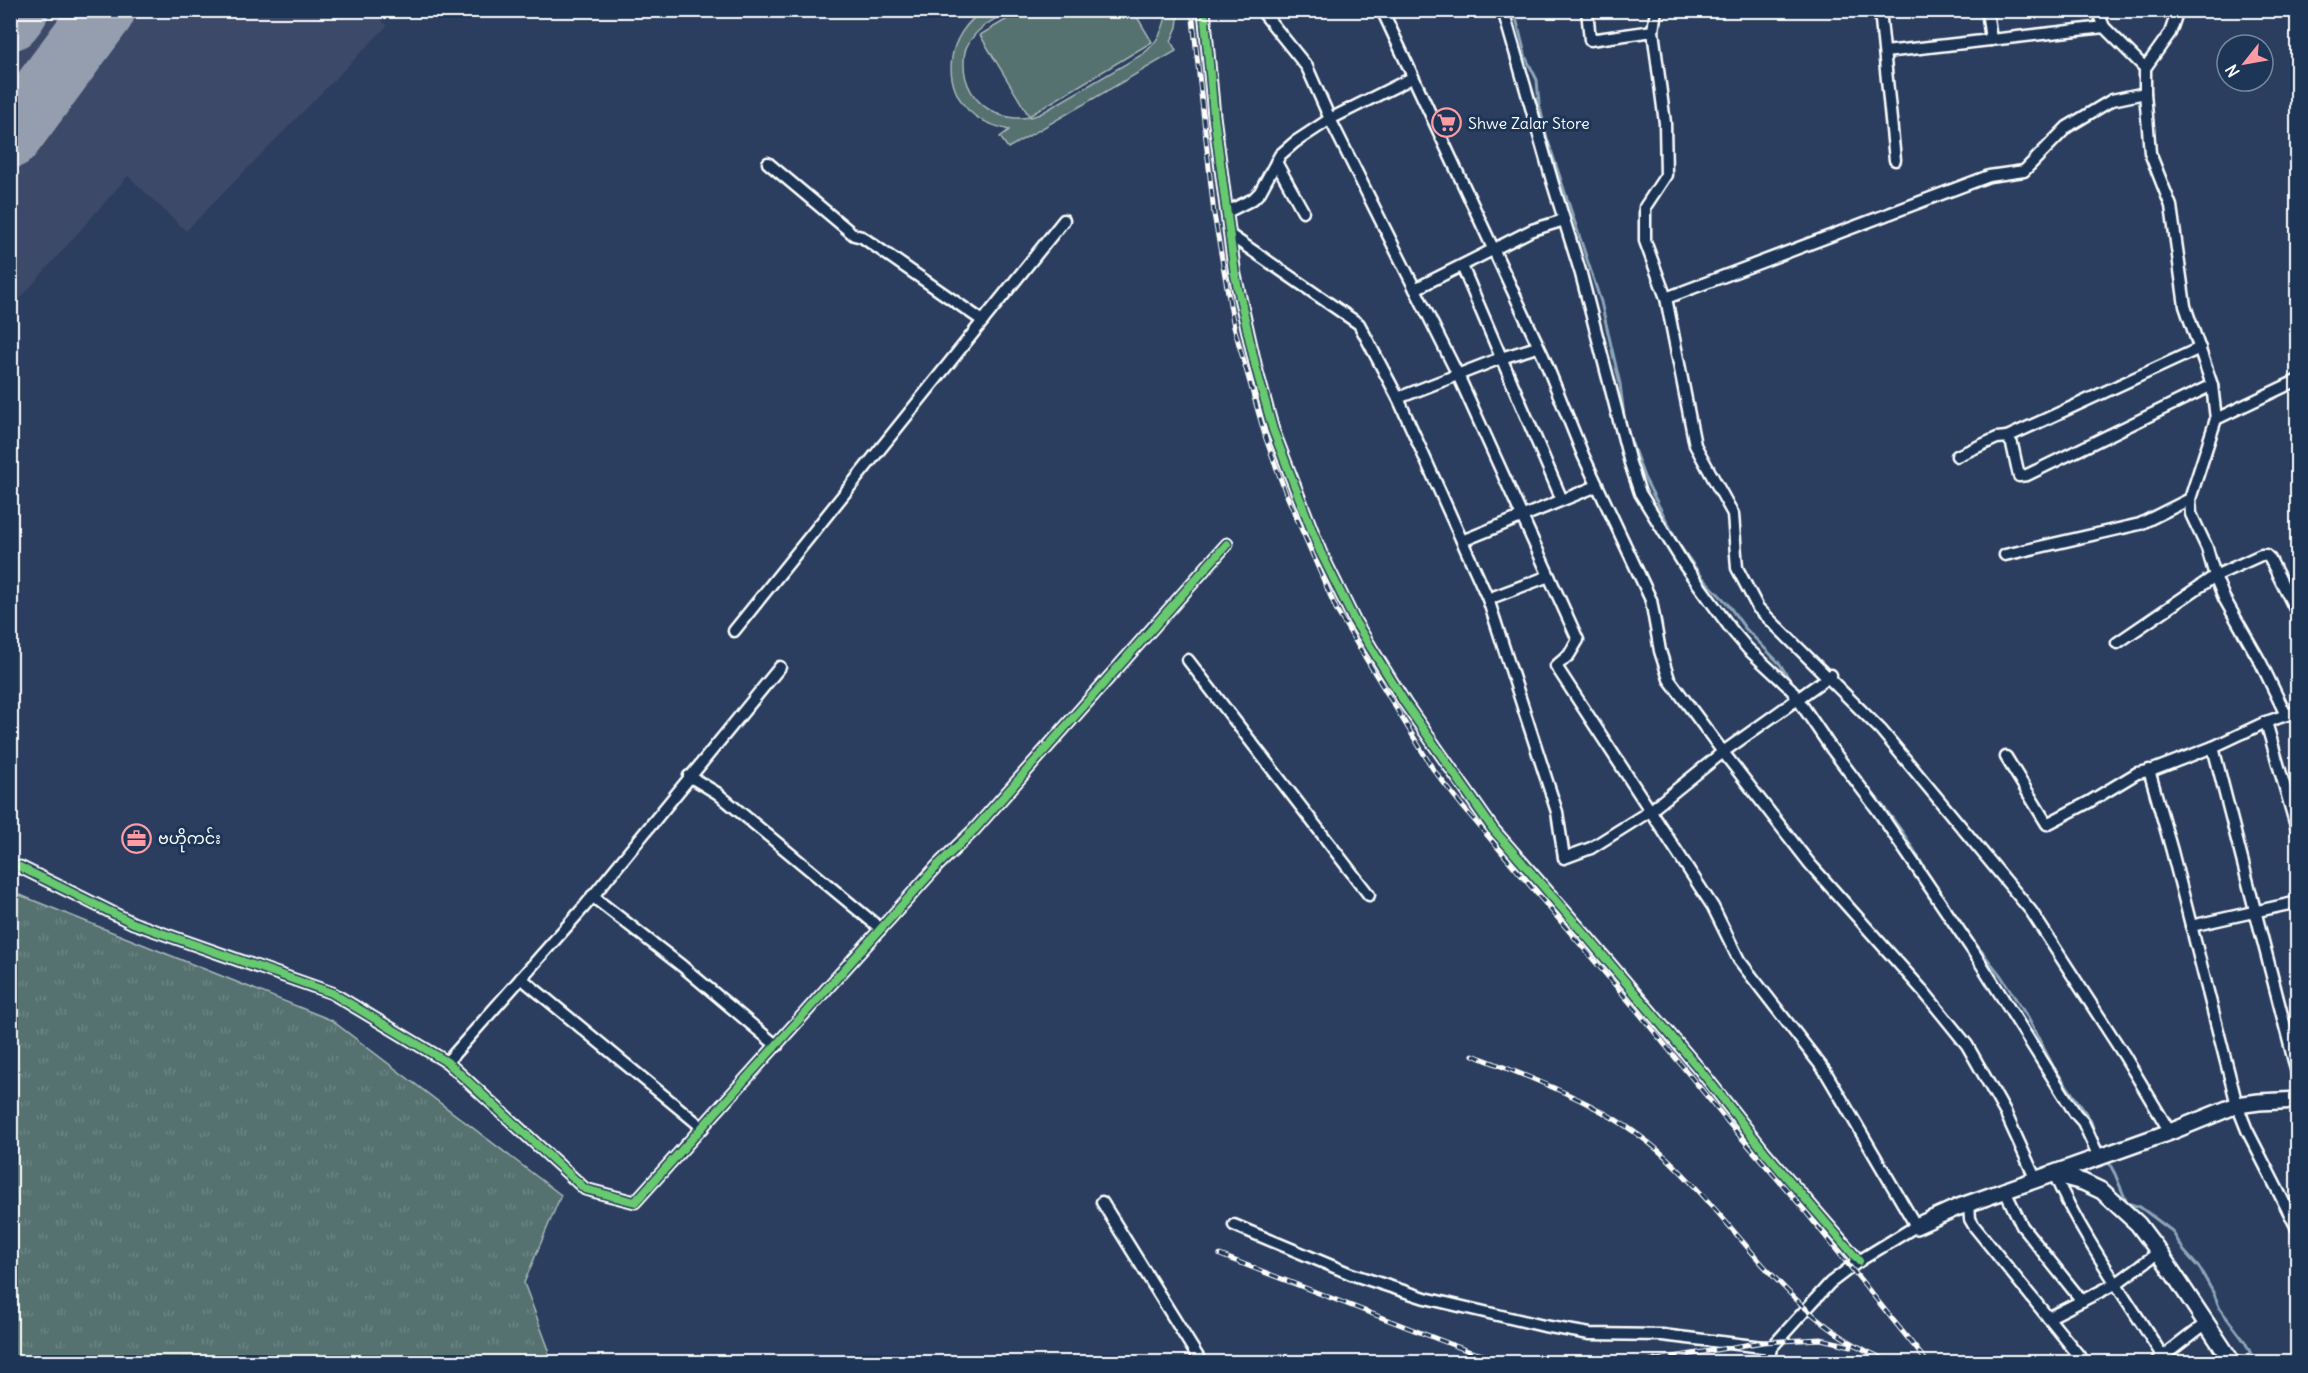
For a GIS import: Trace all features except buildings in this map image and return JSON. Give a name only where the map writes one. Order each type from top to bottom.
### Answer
[{"type":"street","points":[[1204,10],[1214,116],[1235,275],[1272,430],[1320,551],[1354,620],[1405,703],[1493,829],[1701,1071],[1764,1151],[1859,1261]]},
{"type":"street","points":[[1261,10],[1308,67],[1330,119],[1458,375],[1578,640],[1569,655],[1556,666],[1713,907],[1739,960],[1825,1071],[1916,1226]]},
{"type":"street","points":[[1382,10],[1544,358],[1597,486],[1651,600],[1660,651],[1669,679],[1810,864],[1924,992],[1967,1045],[2006,1114],[2036,1180]]},
{"type":"street","points":[[1503,10],[1581,274],[1630,463],[1640,493],[1685,566],[1731,629],[1748,649],[1791,689],[1831,748],[1877,808],[1937,896],[2075,1113],[2083,1122],[2098,1157]]},
{"type":"street","points":[[1587,10],[1590,40],[1653,32]]},
{"type":"street","points":[[1656,10],[1653,32],[1665,123],[1666,175],[1645,207],[1645,241],[1666,298],[1695,445],[1733,514],[1737,568],[1758,608],[1830,676],[1881,730],[2031,911],[2124,1055],[2170,1132]]},
{"type":"street","points":[[1880,10],[1895,160]]},
{"type":"street","points":[[1987,10],[1991,40]]},
{"type":"street","points":[[2097,10],[2104,27],[2145,68]]},
{"type":"street","points":[[2178,10],[2170,33],[2145,68],[2145,93],[2150,153],[2171,206],[2185,306],[2212,385],[2216,419],[2190,499],[2191,514],[2207,549],[2224,598],[2261,663],[2286,715]]},
{"type":"street","points":[[1885,52],[2104,27]]},
{"type":"street","points":[[1227,212],[1253,199],[1260,192],[1280,155],[1295,142],[1330,119],[1412,78]]},
{"type":"street","points":[[1666,298],[1989,176],[2024,171],[2067,127],[2112,100],[2145,93]]},
{"type":"street","points":[[1276,162],[1304,211]]},
{"type":"street","points":[[768,163],[854,235],[862,237],[983,321]]},
{"type":"street","points":[[734,631],[1064,220]]},
{"type":"street","points":[[1415,289],[1532,230],[1564,220]]},
{"type":"street","points":[[1230,235],[1359,324],[1398,398],[1488,599],[1557,812],[1564,858],[1591,848],[1650,811],[1723,752],[1830,676]]},
{"type":"street","points":[[1462,266],[1562,500]]},
{"type":"street","points":[[1398,398],[1501,358],[1537,347]]},
{"type":"street","points":[[1957,456],[1998,438],[2007,437],[2200,348]]},
{"type":"street","points":[[2216,419],[2298,380]]},
{"type":"street","points":[[2007,437],[2012,444],[2019,476],[2027,475],[2212,385]]},
{"type":"street","points":[[1462,541],[1597,486]]},
{"type":"street","points":[[2005,555],[2140,524],[2190,499]]},
{"type":"street","points":[[20,867],[133,923],[332,993],[447,1062],[585,1189],[635,1202],[939,864],[974,830],[1227,544]]},
{"type":"street","points":[[2117,643],[2215,576],[2262,555],[2266,555],[2298,615]]},
{"type":"street","points":[[1488,599],[1549,576]]},
{"type":"street","points":[[1188,660],[1370,895]]},
{"type":"street","points":[[447,1062],[592,896],[780,667]]},
{"type":"street","points":[[2006,757],[2047,824],[2090,802],[2137,773],[2213,747],[2266,722],[2298,711]]},
{"type":"street","points":[[2266,722],[2298,832]]},
{"type":"street","points":[[2213,747],[2298,1077]]},
{"type":"street","points":[[2149,770],[2237,1105],[2247,1130],[2298,1230]]},
{"type":"street","points":[[689,776],[717,793],[881,929]]},
{"type":"street","points":[[592,896],[682,966],[777,1046]]},
{"type":"street","points":[[2191,926],[2298,902]]},
{"type":"street","points":[[521,978],[702,1129]]},
{"type":"street","points":[[1768,1362],[1771,1348],[1830,1284],[1859,1261],[1916,1226],[1969,1204],[2170,1132],[2237,1105],[2298,1100]]},
{"type":"street","points":[[2054,1174],[2083,1182],[2102,1191],[2138,1224],[2232,1362]]},
{"type":"street","points":[[2054,1174],[2074,1216],[2117,1283],[2160,1360],[2205,1324]]},
{"type":"street","points":[[2005,1191],[2022,1226],[2082,1300]]},
{"type":"street","points":[[1102,1202],[1202,1362]]},
{"type":"street","points":[[1969,1204],[1970,1219],[1974,1226],[2084,1362]]},
{"type":"street","points":[[1234,1225],[1372,1281],[1425,1298],[1544,1326],[1590,1334],[1662,1335],[1771,1348]]},
{"type":"street","points":[[2048,1317],[2117,1283],[2159,1252]]},
{"type":"shaded area","points":[[11,11],[373,11],[387,26],[186,231],[128,176],[11,309]]},
{"type":"green space","points":[[985,10],[1009,11],[985,25],[971,40],[964,55],[966,78],[971,91],[988,109],[1013,118],[1026,118],[1040,114],[1143,54],[1160,35],[1167,11],[1179,11],[1177,27],[1171,41],[1176,51],[1008,148],[1000,137],[1009,130],[987,123],[975,116],[963,104],[955,90],[952,76],[955,46],[962,32]]},
{"type":"green space","points":[[1133,10],[1152,42],[1029,116],[980,35],[1021,11]]},
{"type":"green space","points":[[10,891],[331,1020],[561,1195],[524,1283],[549,1350],[545,1362],[11,1362]]},
{"type":"waterway","points":[[1514,10],[1526,58],[1537,80],[1539,103],[1547,138],[1601,302],[1620,384],[1625,424]]},
{"type":"waterway","points":[[1627,430],[1644,477],[1679,545],[1702,577],[1726,602],[1745,628],[1780,664],[1793,685]]},
{"type":"waterway","points":[[1824,730],[1859,778]]},
{"type":"waterway","points":[[1865,785],[1901,831],[1931,880]]},
{"type":"waterway","points":[[1967,933],[2001,976],[2028,1018],[2053,1066],[2090,1119],[2100,1147]]},
{"type":"waterway","points":[[2107,1159],[2127,1203],[2140,1207],[2172,1231],[2184,1251],[2200,1269],[2220,1309],[2245,1342],[2255,1362]]},
{"type":"runway","points":[[10,19],[17,10]]},
{"type":"runway","points":[[10,137],[104,10]]},
{"type":"railway","points":[[1192,10],[1214,214],[1234,327],[1266,439],[1285,491],[1337,611],[1433,769],[1727,1121],[1801,1206],[1927,1362]]},
{"type":"railway","points":[[1473,1055],[1582,1101],[1633,1131],[1678,1169],[1801,1304],[1828,1327],[1859,1347],[1892,1362]]},
{"type":"railway","points":[[1220,1255],[1471,1352],[1511,1362]]},
{"type":"railway","points":[[1644,1362],[1763,1342],[1821,1339],[1851,1346]]},
{"type":"cycle path","points":[[1204,10],[1214,116],[1235,275],[1256,368],[1273,430],[1320,551],[1354,620],[1405,703],[1493,829],[1701,1071],[1764,1151],[1859,1261]]},
{"type":"cycle path","points":[[20,867],[133,923],[332,993],[447,1062],[585,1189],[635,1202],[939,864],[974,830],[1227,544]]},
{"type":"place","name":"Shwe Zalar Store","points":[[1447,123]]},
{"type":"place","name":"ဗဟိုကင်း","points":[[137,838]]}]
